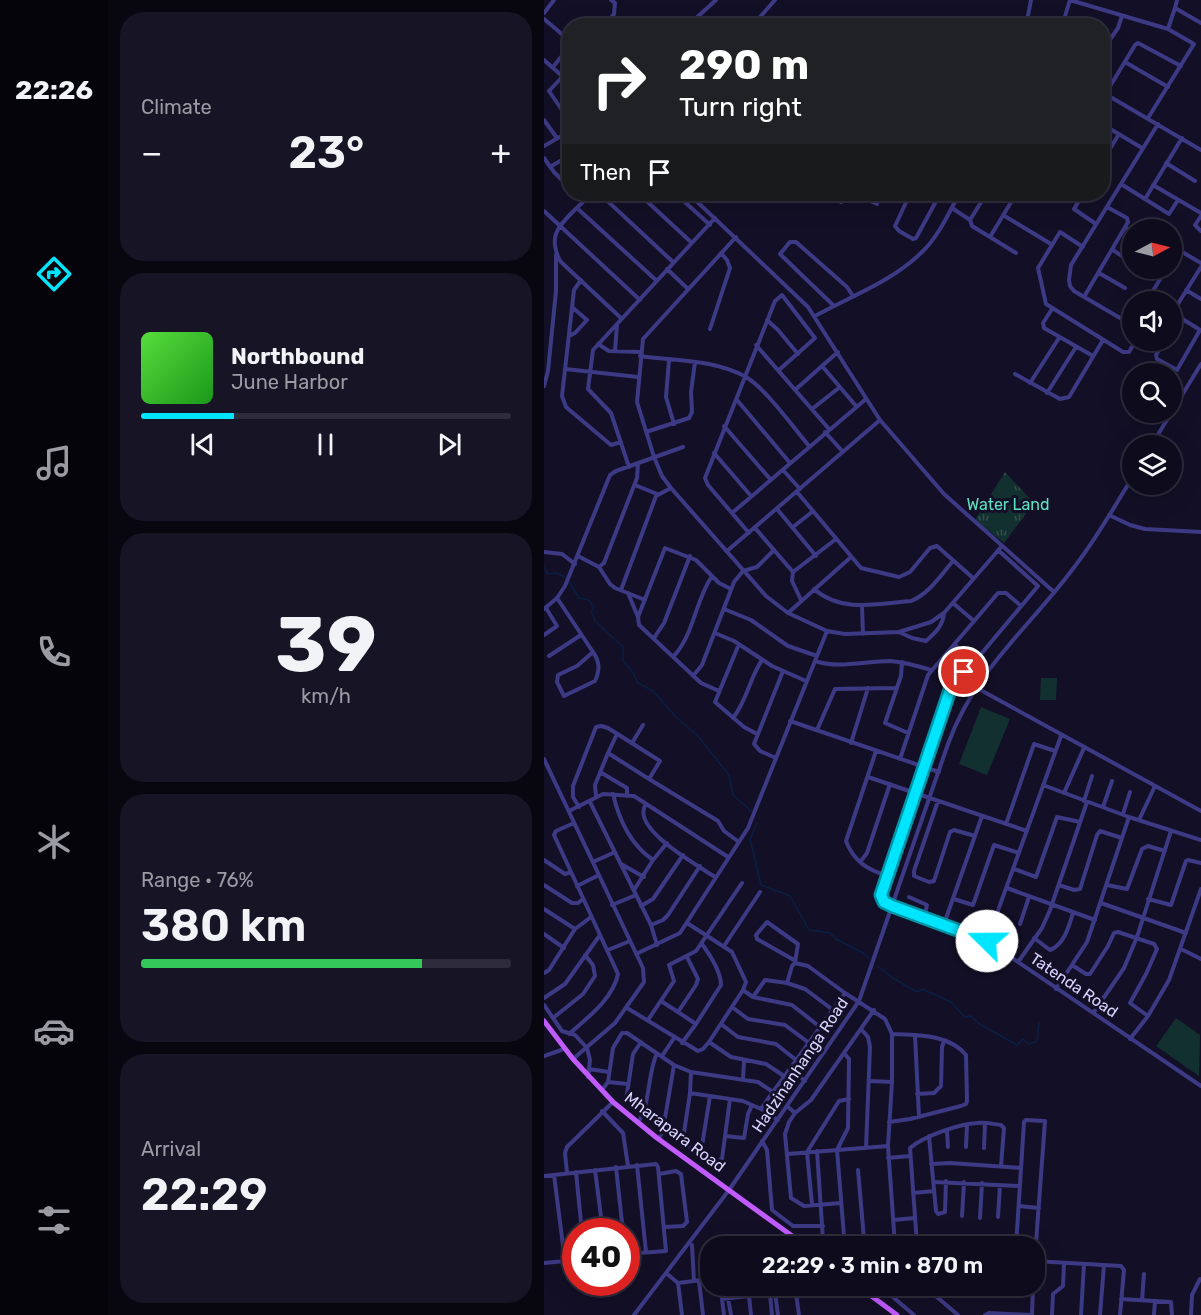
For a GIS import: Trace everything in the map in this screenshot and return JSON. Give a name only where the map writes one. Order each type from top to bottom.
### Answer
[{"type":"main road","name":"Mharapara Road","points":[[544,1020],[588,1077],[613,1102],[790,1236]]},
{"type":"main road","points":[[871,1296],[897,1315]]},
{"type":"street","points":[[544,13],[554,0]]},
{"type":"street","points":[[611,18],[615,3],[612,0]]},
{"type":"street","points":[[697,18],[716,0]]},
{"type":"street","points":[[759,18],[775,0]]},
{"type":"street","points":[[1028,18],[1031,0]]},
{"type":"street","points":[[1064,18],[1070,0],[1168,29],[1201,48]]},
{"type":"street","points":[[1168,29],[1177,0]]},
{"type":"street","points":[[1175,8],[1201,23]]},
{"type":"street","points":[[1110,40],[1122,16]]},
{"type":"street","points":[[544,19],[562,34]]},
{"type":"street","points":[[1110,83],[1138,43],[1181,66]]},
{"type":"street","points":[[1148,118],[1194,44]]},
{"type":"street","points":[[553,67],[562,56]]},
{"type":"street","points":[[545,62],[562,75]]},
{"type":"street","points":[[1125,62],[1168,87]]},
{"type":"street","points":[[562,77],[549,91],[562,110]]},
{"type":"street","points":[[1110,96],[1201,150]]},
{"type":"street","points":[[544,120],[557,138]]},
{"type":"street","points":[[1122,319],[1072,289],[1069,280],[1070,267],[1158,124]]},
{"type":"street","points":[[1110,129],[1142,148]]},
{"type":"street","points":[[1110,149],[1119,134]]},
{"type":"street","points":[[544,146],[562,135]]},
{"type":"street","points":[[1145,199],[1182,138]]},
{"type":"street","points":[[544,158],[562,180]]},
{"type":"street","points":[[550,167],[562,160]]},
{"type":"street","points":[[1166,163],[1195,181]]},
{"type":"street","points":[[1121,184],[1169,214],[1178,200]]},
{"type":"street","points":[[1153,184],[1201,215],[1195,226],[1201,231]]},
{"type":"street","points":[[544,386],[551,345],[556,291],[555,234],[584,201]]},
{"type":"street","points":[[608,201],[673,262]]},
{"type":"street","points":[[647,201],[692,243]]},
{"type":"street","points":[[684,201],[710,225]]},
{"type":"street","points":[[697,201],[805,303],[880,420],[944,494],[1054,592]]},
{"type":"street","points":[[870,201],[877,204]]},
{"type":"street","points":[[907,201],[895,226],[913,239],[916,238],[936,201]]},
{"type":"street","points":[[815,316],[890,276],[914,259],[933,239],[956,201]]},
{"type":"street","points":[[970,220],[981,201]]},
{"type":"street","points":[[990,237],[1012,201]]},
{"type":"street","points":[[1079,201],[1075,211],[1096,224]]},
{"type":"street","points":[[1107,207],[1126,219]]},
{"type":"street","points":[[578,208],[657,281]]},
{"type":"street","points":[[952,208],[970,220],[972,226],[1016,253]]},
{"type":"street","points":[[545,213],[640,300]]},
{"type":"street","points":[[1003,215],[1051,244]]},
{"type":"street","points":[[628,467],[611,413],[589,392],[592,353],[715,218]]},
{"type":"street","points":[[1083,247],[1060,232],[1051,244],[1038,270],[1046,303],[1052,309],[1122,351]]},
{"type":"street","points":[[1084,297],[1122,234]]},
{"type":"street","points":[[736,237],[643,339],[637,402],[654,457],[662,476],[671,488],[766,596],[788,613],[827,631],[845,634],[899,632],[931,622],[944,613],[1002,546]]},
{"type":"street","points":[[834,306],[780,254],[790,242],[796,242],[847,287],[853,296]]},
{"type":"street","points":[[1112,250],[1122,256]]},
{"type":"street","points":[[1182,252],[1200,266],[1182,297]]},
{"type":"street","points":[[710,329],[730,268],[721,253]]},
{"type":"street","points":[[556,254],[560,262],[622,319]]},
{"type":"street","points":[[667,269],[688,289]]},
{"type":"street","points":[[1099,273],[1125,288]]},
{"type":"street","points":[[581,280],[574,290],[571,306],[562,396],[566,407],[611,445],[621,442]]},
{"type":"street","points":[[1186,290],[1201,299]]},
{"type":"street","points":[[749,533],[705,480],[756,345],[776,299],[781,295],[816,337],[779,370]]},
{"type":"street","points":[[569,336],[587,320],[571,306]]},
{"type":"street","points":[[1052,309],[1042,325],[1059,338],[1093,356]]},
{"type":"street","points":[[1158,351],[1157,359],[1174,370],[1178,370],[1200,331],[1182,318]]},
{"type":"street","points":[[767,320],[798,354]]},
{"type":"street","points":[[615,351],[617,325]]},
{"type":"street","points":[[1030,383],[1059,338]]},
{"type":"street","points":[[1015,374],[1060,399],[1069,396],[1103,340]]},
{"type":"street","points":[[544,344],[551,345]]},
{"type":"street","points":[[598,344],[609,351],[695,362],[716,366],[745,376],[757,385],[809,446]]},
{"type":"street","points":[[756,345],[812,409],[843,452]]},
{"type":"street","points":[[1048,393],[1076,347]]},
{"type":"street","points":[[795,390],[838,352]]},
{"type":"street","points":[[669,360],[666,392],[674,424]]},
{"type":"street","points":[[646,432],[689,418],[692,412],[691,392],[695,362]]},
{"type":"street","points":[[1158,435],[1201,364]]},
{"type":"street","points":[[822,366],[856,406]]},
{"type":"street","points":[[565,369],[638,377]]},
{"type":"street","points":[[812,409],[840,387]]},
{"type":"street","points":[[732,513],[866,399]]},
{"type":"street","points":[[737,400],[790,463]]},
{"type":"street","points":[[727,551],[880,420]]},
{"type":"street","points":[[724,426],[771,480]]},
{"type":"street","points":[[544,635],[557,628],[558,624],[545,609],[557,598],[575,564],[610,475],[683,447]]},
{"type":"street","points":[[714,453],[751,496]]},
{"type":"street","points":[[599,567],[604,563],[635,485],[638,463]]},
{"type":"street","points":[[783,470],[812,512],[861,568],[899,577],[910,572],[933,546],[937,546],[973,578]]},
{"type":"street","points":[[635,485],[657,494],[662,494],[671,488]]},
{"type":"street","points":[[621,590],[657,494]]},
{"type":"street","name":"Hadzinanhanga Road","points":[[634,1315],[729,1190],[859,1001],[953,729],[985,672],[1072,571],[1122,495]]},
{"type":"street","points":[[777,509],[816,556]]},
{"type":"street","points":[[793,527],[812,512]]},
{"type":"street","points":[[1110,515],[1130,525],[1145,529],[1201,532]]},
{"type":"street","points":[[755,528],[793,572],[792,581],[801,600]]},
{"type":"street","points":[[793,572],[836,539]]},
{"type":"street","points":[[638,617],[666,548],[690,556],[723,587],[731,590]]},
{"type":"street","points":[[693,675],[702,665],[731,590],[744,571],[757,567],[774,550]]},
{"type":"street","points":[[892,906],[884,902],[881,895],[950,690],[1038,586],[998,550]]},
{"type":"street","points":[[544,552],[562,554],[575,564]]},
{"type":"street","points":[[578,556],[599,567],[610,584],[645,600]]},
{"type":"street","points":[[654,638],[664,623],[690,556]]},
{"type":"street","points":[[788,613],[851,557]]},
{"type":"street","points":[[814,588],[822,595],[841,604],[862,606],[911,601],[918,598],[954,561]]},
{"type":"street","points":[[673,657],[682,646],[712,576]]},
{"type":"street","points":[[900,759],[931,670],[998,593],[1002,592],[1021,606]]},
{"type":"street","points":[[628,593],[639,625],[701,683],[719,691]]},
{"type":"street","points":[[557,598],[593,652],[599,667],[595,681],[564,696],[556,679],[558,675],[577,666],[593,652]]},
{"type":"street","points":[[953,603],[974,621]]},
{"type":"street","points":[[862,606],[863,633]]},
{"type":"street","points":[[724,609],[751,620],[788,646],[832,664],[902,662],[931,670]]},
{"type":"street","points":[[899,632],[926,641],[936,633],[944,621],[944,613]]},
{"type":"street","points":[[636,954],[676,935],[687,923],[748,828],[827,631]]},
{"type":"street","points":[[715,633],[739,644],[762,660],[806,681]]},
{"type":"street","points":[[549,656],[581,635]]},
{"type":"street","points":[[739,644],[719,691],[716,704],[744,727],[757,734]]},
{"type":"street","points":[[955,645],[985,672]]},
{"type":"street","points":[[733,718],[762,660]]},
{"type":"street","points":[[902,662],[901,676],[885,723],[908,733]]},
{"type":"street","points":[[776,758],[755,746],[754,741],[783,671]]},
{"type":"street","points":[[975,687],[1201,811]]},
{"type":"street","points":[[851,743],[868,688]]},
{"type":"street","points":[[817,730],[834,690],[897,688]]},
{"type":"street","points":[[790,721],[938,772]]},
{"type":"street","points":[[632,743],[643,725]]},
{"type":"street","points":[[579,807],[572,791],[596,727],[601,726],[617,734],[660,761],[649,779]]},
{"type":"street","points":[[596,797],[594,789],[617,734]]},
{"type":"street","points":[[987,941],[1061,736]]},
{"type":"street","points":[[1006,824],[1033,746],[1037,743],[1055,751]]},
{"type":"street","points":[[1064,793],[1084,748]]},
{"type":"street","points":[[876,751],[846,841],[860,862],[869,870],[888,876]]},
{"type":"street","points":[[608,753],[718,820],[724,831],[739,842]]},
{"type":"street","points":[[544,759],[643,968],[644,982],[627,1008],[610,1028],[573,1059]]},
{"type":"street","points":[[600,772],[627,788],[627,796]]},
{"type":"street","points":[[544,780],[552,776]]},
{"type":"street","points":[[1018,962],[1042,928],[1080,822],[1092,776]]},
{"type":"street","points":[[868,777],[1027,831]]},
{"type":"street","points":[[1103,807],[1112,781]]},
{"type":"street","points":[[860,862],[867,853],[890,784]]},
{"type":"street","points":[[1043,785],[1129,817],[1201,840]]},
{"type":"street","points":[[1140,820],[1155,786]]},
{"type":"street","points":[[1123,814],[1130,792]]},
{"type":"street","points":[[569,811],[603,794],[634,796],[728,857]]},
{"type":"street","points":[[613,794],[623,824],[635,845],[653,860]]},
{"type":"street","points":[[938,801],[914,876],[929,882],[934,881],[950,832],[954,830],[975,836]]},
{"type":"street","points":[[590,802],[651,925],[657,945]]},
{"type":"street","points":[[646,804],[643,816],[652,833],[715,877]]},
{"type":"street","points":[[944,924],[982,816]]},
{"type":"street","points":[[1014,869],[1036,877],[1057,817],[1080,822]]},
{"type":"street","points":[[1056,988],[1087,942],[1129,817]]},
{"type":"street","points":[[569,1034],[598,1008],[617,980],[618,974],[554,835],[556,831],[574,823]]},
{"type":"street","points":[[1059,885],[1075,890],[1080,889],[1100,831],[1122,838]]},
{"type":"street","points":[[1094,1012],[1124,968],[1137,937],[1171,831]]},
{"type":"street","points":[[634,890],[667,843]]},
{"type":"street","points":[[954,899],[973,905],[994,845],[1019,853]]},
{"type":"street","points":[[1106,885],[1127,889],[1142,849],[1148,846],[1165,851]]},
{"type":"street","points":[[593,861],[615,852]]},
{"type":"street","points":[[641,906],[653,899],[683,855]]},
{"type":"street","points":[[544,860],[565,874],[571,872]]},
{"type":"street","points":[[1148,899],[1171,905],[1186,861],[1201,863]]},
{"type":"street","points":[[620,863],[644,877]]},
{"type":"street","points":[[651,925],[668,915],[700,866]]},
{"type":"street","points":[[577,886],[599,876]]},
{"type":"street","points":[[648,1020],[674,981],[668,965],[687,957],[702,944],[742,883]]},
{"type":"street","points":[[544,885],[572,903],[578,903],[583,899]]},
{"type":"street","points":[[1007,888],[1095,920]]},
{"type":"street","points":[[1130,1039],[1148,1016],[1170,980],[1201,889]]},
{"type":"street","points":[[724,946],[760,892]]},
{"type":"street","points":[[612,905],[636,895]]},
{"type":"street","points":[[908,897],[927,905],[924,918]]},
{"type":"street","points":[[1020,924],[1029,897]]},
{"type":"street","points":[[1101,903],[1186,933]]},
{"type":"street","name":"Tatenda Road","points":[[892,906],[987,941],[1201,1086]]},
{"type":"street","points":[[544,909],[575,929]]},
{"type":"street","points":[[1034,938],[1050,950],[1054,949],[1067,932],[1073,913]]},
{"type":"street","points":[[544,973],[564,948],[575,929],[591,917]]},
{"type":"street","points":[[787,983],[794,961],[798,944],[767,922],[756,935],[757,939],[794,961],[808,966],[845,993],[874,1010],[888,1022],[892,1034],[888,1158],[895,1236]]},
{"type":"street","points":[[627,1008],[698,1051],[709,1042],[746,982],[732,952],[687,923]]},
{"type":"street","points":[[1072,965],[1090,974],[1114,933],[1137,937],[1154,944],[1157,949],[1130,1003],[1148,1016]]},
{"type":"street","points":[[544,934],[564,948]]},
{"type":"street","points":[[544,998],[565,984],[600,935]]},
{"type":"street","points":[[608,950],[630,941]]},
{"type":"street","points":[[682,1043],[721,985],[712,959],[702,944]]},
{"type":"street","points":[[1181,949],[1201,959]]},
{"type":"street","points":[[553,1018],[583,994],[595,976],[593,965],[585,955]]},
{"type":"street","points":[[678,1012],[698,979],[687,957]]},
{"type":"street","points":[[753,997],[765,980],[787,983],[805,989],[833,1010]]},
{"type":"street","points":[[743,990],[753,997],[792,1005],[820,1027]]},
{"type":"street","points":[[761,1109],[845,993]]},
{"type":"street","points":[[661,1001],[696,1024]]},
{"type":"street","points":[[544,1005],[562,1031],[575,1035],[587,1048],[590,1060],[588,1077]]},
{"type":"street","points":[[732,1007],[748,1018],[785,1024],[809,1043]]},
{"type":"street","points":[[841,1203],[800,1205],[791,1198],[785,1134],[795,1113],[811,1100],[874,1010]]},
{"type":"street","points":[[721,1024],[738,1037],[776,1044],[796,1060]]},
{"type":"street","points":[[861,1029],[868,1037],[870,1047],[866,1148]]},
{"type":"street","points":[[602,1091],[608,1082],[613,1048],[622,1033],[627,1033],[674,1065],[691,1072],[758,1082],[773,1092]]},
{"type":"street","points":[[889,1122],[919,1117],[966,1104],[966,1055],[944,1041],[922,1035],[892,1034]]},
{"type":"street","points":[[915,1035],[919,1117]]},
{"type":"street","points":[[662,1056],[674,1038]]},
{"type":"street","points":[[917,1094],[934,1093],[941,1086],[944,1041]]},
{"type":"street","points":[[641,1042],[633,1054],[626,1100],[646,1103]]},
{"type":"street","points":[[709,1042],[724,1053],[766,1064],[784,1076]]},
{"type":"street","points":[[544,1056],[564,1048]]},
{"type":"street","points":[[638,1123],[646,1103],[653,1062],[657,1053]]},
{"type":"street","points":[[844,1053],[849,1059],[848,1128],[837,1150],[845,1236]]},
{"type":"street","points":[[743,1080],[744,1060]]},
{"type":"street","points":[[659,1139],[663,1130],[674,1065]]},
{"type":"street","points":[[589,1069],[609,1072]]},
{"type":"street","points":[[790,1069],[805,1080]]},
{"type":"street","points":[[691,1072],[682,1146],[702,1149]]},
{"type":"street","points":[[870,1081],[892,1082]]},
{"type":"street","points":[[608,1082],[628,1084]]},
{"type":"street","points":[[690,1093],[752,1105],[778,1120]]},
{"type":"street","points":[[710,1096],[701,1159],[721,1161],[730,1099]]},
{"type":"street","points":[[812,1205],[807,1152],[839,1101],[849,1099]]},
{"type":"street","points":[[567,1173],[565,1153],[567,1147],[613,1102]]},
{"type":"street","points":[[725,1136],[744,1138],[752,1105]]},
{"type":"street","points":[[787,1106],[795,1113]]},
{"type":"street","points":[[602,1111],[623,1133],[628,1166]]},
{"type":"street","points":[[643,1114],[665,1118]]},
{"type":"street","points":[[1017,1236],[1024,1122],[1026,1120],[1045,1121],[1037,1236]]},
{"type":"street","points":[[984,1148],[985,1123]]},
{"type":"street","points":[[916,1236],[910,1148],[923,1138],[967,1125],[985,1123],[1003,1126],[1001,1166]]},
{"type":"street","points":[[966,1147],[967,1125]]},
{"type":"street","points":[[663,1130],[683,1134]]},
{"type":"street","points":[[947,1131],[948,1147]]},
{"type":"street","points":[[929,1136],[936,1211],[943,1214],[945,1212],[946,1181]]},
{"type":"street","points":[[762,1141],[767,1150],[772,1210],[793,1226],[823,1226]]},
{"type":"street","points":[[787,1154],[888,1146]]},
{"type":"street","points":[[817,1151],[823,1236]]},
{"type":"street","points":[[888,1158],[910,1156]]},
{"type":"street","points":[[931,1164],[950,1163],[1021,1168]]},
{"type":"street","points":[[544,1176],[656,1164],[659,1174],[666,1251],[640,1253]]},
{"type":"street","points":[[637,1165],[646,1252]]},
{"type":"street","points":[[616,1167],[621,1218]]},
{"type":"street","points":[[595,1170],[601,1218]]},
{"type":"street","points":[[858,1170],[864,1236]]},
{"type":"street","points":[[576,1172],[581,1218]]},
{"type":"street","points":[[659,1174],[679,1172],[687,1222],[683,1226],[665,1227]]},
{"type":"street","points":[[554,1175],[562,1238]]},
{"type":"street","points":[[933,1182],[1020,1186]]},
{"type":"street","points":[[961,1216],[964,1182]]},
{"type":"street","points":[[980,1218],[982,1183]]},
{"type":"street","points":[[998,1217],[1000,1185]]},
{"type":"street","points":[[913,1193],[934,1191]]},
{"type":"street","points":[[1019,1206],[1039,1208]]},
{"type":"street","points":[[893,1220],[915,1218]]},
{"type":"street","points":[[692,1245],[703,1315]]},
{"type":"street","points":[[544,1263],[562,1261]]},
{"type":"street","points":[[1045,1262],[1121,1266],[1124,1270],[1120,1315]]},
{"type":"street","points":[[1052,1315],[1053,1294],[1063,1286],[1064,1263]]},
{"type":"street","points":[[1081,1315],[1084,1264]]},
{"type":"street","points":[[1100,1315],[1104,1265]]},
{"type":"street","points":[[666,1273],[678,1283],[682,1315]]},
{"type":"street","points":[[1142,1300],[1144,1274]]},
{"type":"street","points":[[1191,1315],[1192,1294],[1200,1279]]},
{"type":"street","points":[[678,1283],[700,1281]]},
{"type":"street","points":[[724,1315],[722,1299],[748,1296],[751,1315]]},
{"type":"street","points":[[770,1296],[772,1315]]},
{"type":"street","points":[[775,1296],[778,1315]]},
{"type":"street","points":[[797,1296],[799,1315]]},
{"type":"street","points":[[894,1296],[914,1315]]},
{"type":"street","points":[[936,1296],[958,1315]]},
{"type":"street","points":[[985,1315],[1031,1315],[1033,1296]]},
{"type":"street","points":[[728,1298],[731,1315]]},
{"type":"street","points":[[1121,1299],[1172,1303],[1172,1315]]},
{"type":"street","points":[[1154,1315],[1155,1301]]},
{"type":"green space","name":"Water Land","points":[[1005,472],[1034,503],[1004,543],[975,520]]},
{"type":"green space","points":[[1041,678],[1057,678],[1056,700],[1040,700]]},
{"type":"green space","points":[[981,707],[1010,719],[987,775],[959,764]]},
{"type":"green space","points":[[1176,1018],[1200,1035],[1199,1076],[1156,1046]]},
{"type":"waterway","points":[[544,567],[548,574],[557,573],[564,577]]},
{"type":"waterway","points":[[570,583],[579,598],[589,600],[594,608],[591,611],[595,621],[623,647],[623,661],[632,671],[638,683],[653,691],[675,716],[698,736],[729,775],[733,795],[751,811]]},
{"type":"waterway","points":[[757,823],[750,839],[761,885],[790,896],[809,930],[830,933],[870,959]]},
{"type":"waterway","points":[[878,966],[891,977],[917,992],[922,989],[951,1002],[965,1017],[971,1016],[978,1023],[1017,1045],[1023,1039],[1029,1044],[1037,1041],[1039,1023]]},
{"type":"route","points":[[964,672],[950,690],[881,895],[884,902],[892,906],[987,941]]}]
